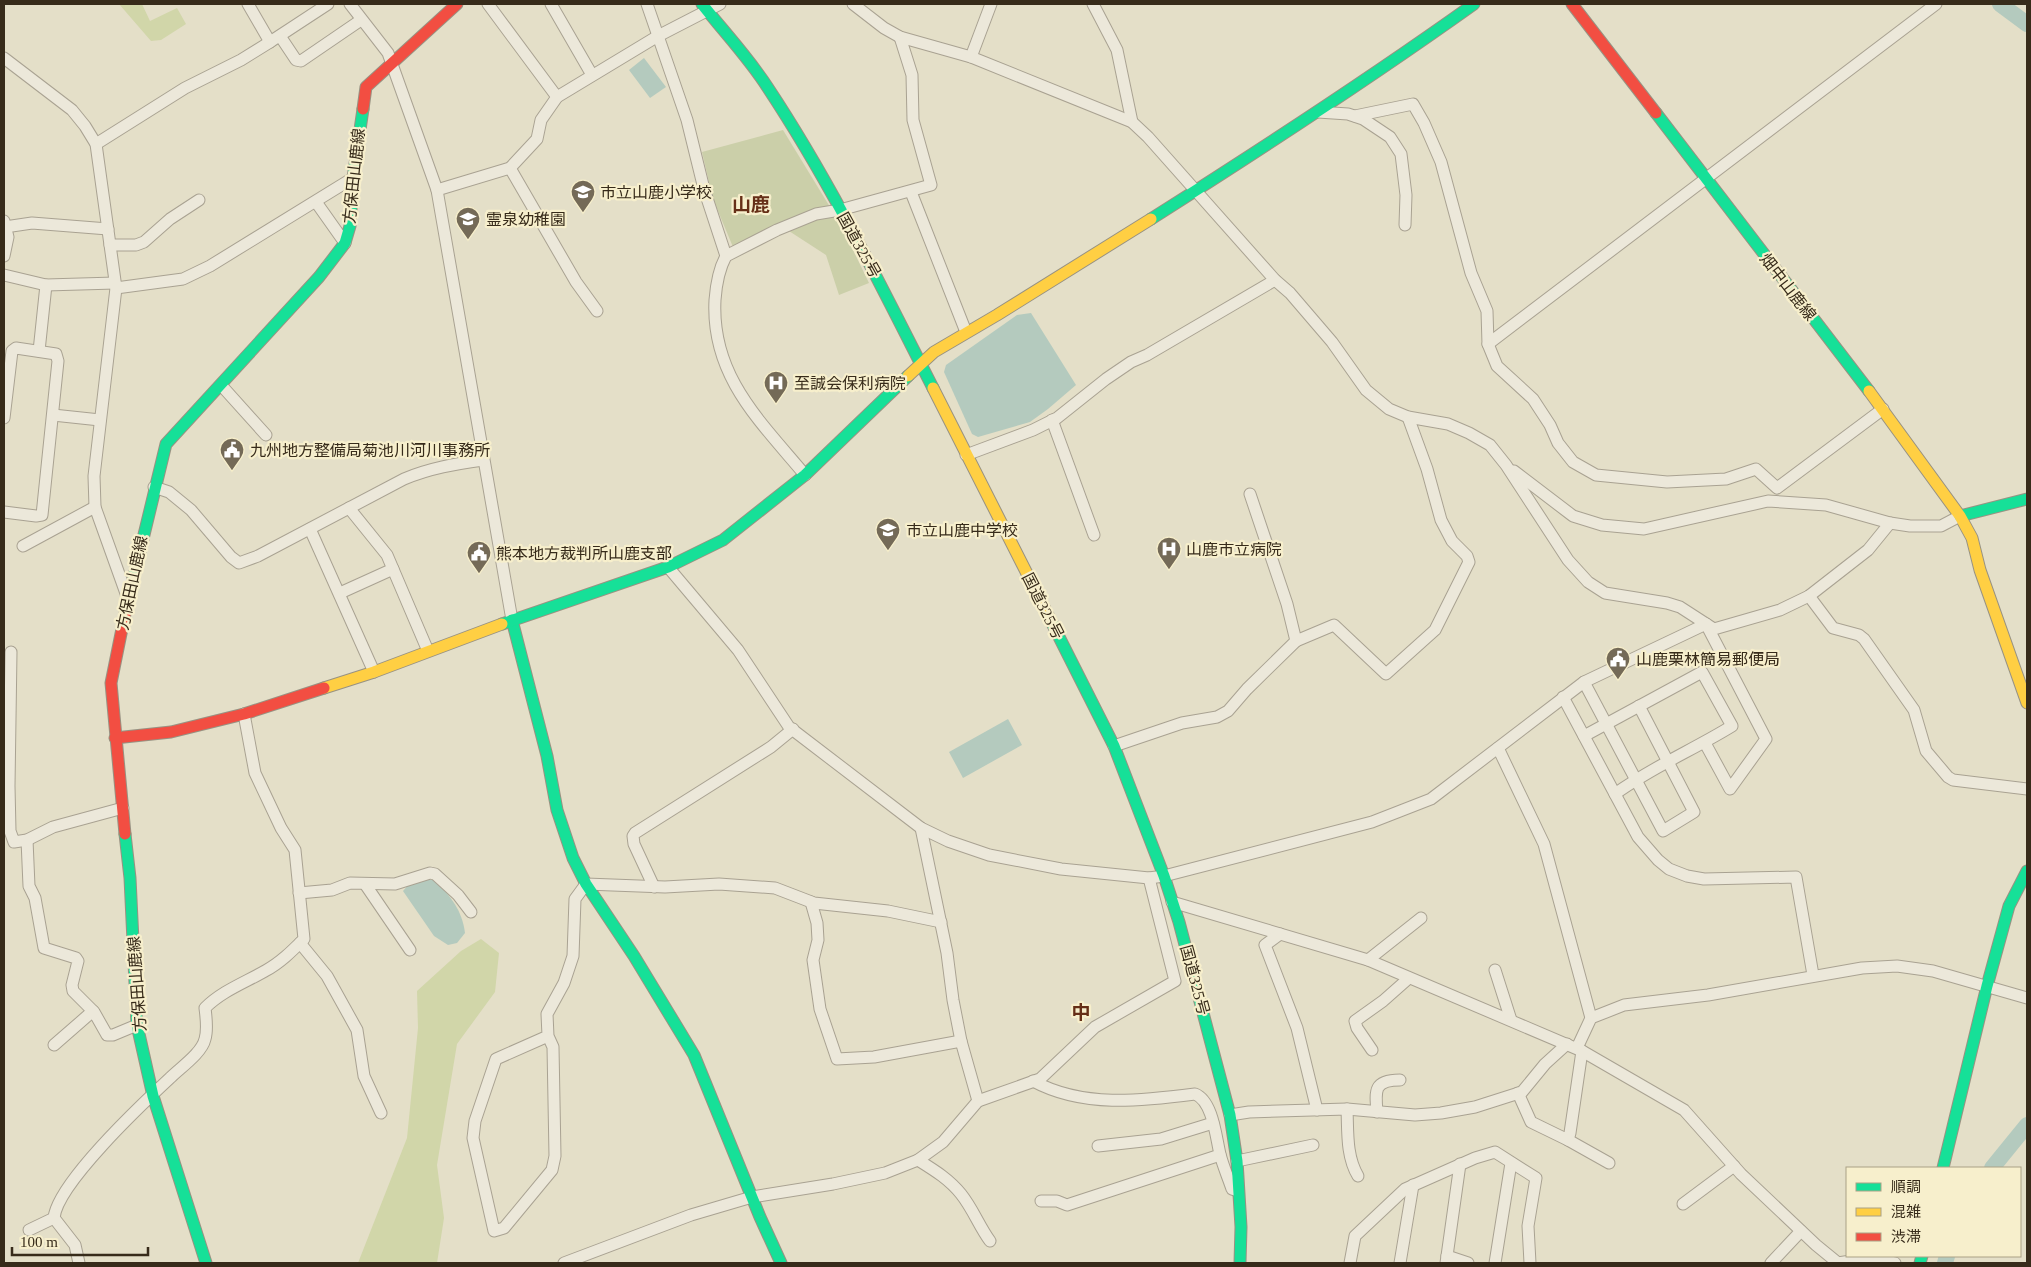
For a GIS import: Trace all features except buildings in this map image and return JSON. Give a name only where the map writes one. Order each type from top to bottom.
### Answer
[{"type":"main road","name":"方保田山鹿線","points":[[206,1263],[153,1096],[137,1026],[130,878],[111,698],[112,683],[128,599],[166,444],[319,277],[345,243],[350,226],[354,178],[366,87],[457,4]]},
{"type":"main road","points":[[115,738],[171,732],[244,714],[374,672],[512,620],[668,567],[723,540],[804,475],[921,362],[934,352],[1195,191],[1318,112],[1394,62],[1474,4]]},
{"type":"main road","name":"畑中山鹿線","points":[[1572,4],[1883,409],[1960,516],[1972,538],[1980,570],[2027,699]]},
{"type":"main road","name":"国道325号","points":[[705,7],[767,86],[840,210],[921,362],[966,455],[1114,746],[1164,876],[1196,980],[1230,1115],[1237,1161],[1241,1228],[1240,1263]]},
{"type":"main road","points":[[1960,516],[2027,499]]},
{"type":"main road","points":[[512,620],[547,756],[557,810],[573,858],[586,884],[634,956],[694,1055],[781,1263]]},
{"type":"main road","points":[[1943,1167],[1987,986],[2009,906],[2027,871]]},
{"type":"street","points":[[248,4],[275,39],[296,60],[300,61],[361,20]]},
{"type":"street","points":[[96,144],[186,88],[241,60],[328,4]]},
{"type":"street","points":[[350,4],[392,62],[437,190],[482,460],[512,620]]},
{"type":"street","points":[[488,4],[557,97]]},
{"type":"street","points":[[551,4],[592,75]]},
{"type":"street","points":[[648,4],[687,120],[704,189],[726,256]]},
{"type":"street","points":[[437,190],[510,168],[537,139],[541,120],[557,97],[705,7],[720,4]]},
{"type":"street","points":[[853,4],[884,28],[900,37],[971,57],[1132,122],[1148,136],[1275,280],[1290,293],[1332,342],[1366,390],[1389,409],[1408,417],[1448,424],[1469,432],[1490,444],[1506,465],[1568,560],[1588,582],[1605,593],[1667,603],[1680,607],[1714,629],[1780,610],[1809,596],[1868,550],[1890,523]]},
{"type":"street","points":[[971,57],[991,4]]},
{"type":"street","points":[[1093,4],[1117,50],[1132,122]]},
{"type":"street","points":[[1488,344],[1936,4]]},
{"type":"street","points":[[804,475],[743,399],[724,362],[715,333],[714,314],[716,292],[722,264],[726,256],[777,230],[816,214],[840,210],[931,185],[913,120],[912,74],[900,37]]},
{"type":"street","points":[[4,58],[72,110],[96,144],[115,286],[94,476],[95,507],[128,599]]},
{"type":"street","points":[[1355,116],[1413,104],[1424,123],[1441,162],[1471,273],[1487,311],[1488,344],[1498,366],[1533,399],[1550,425],[1558,443],[1574,462],[1596,474],[1667,482],[1726,479],[1756,469],[1778,488],[1883,409]]},
{"type":"street","points":[[1318,112],[1355,116],[1390,136],[1401,154],[1406,194],[1405,225]]},
{"type":"street","points":[[510,168],[576,282],[597,311]]},
{"type":"street","points":[[4,275],[46,285],[115,286],[156,284],[184,279],[210,266],[354,178]]},
{"type":"street","points":[[911,192],[966,332]]},
{"type":"street","points":[[110,245],[136,245],[144,242],[170,219],[199,200]]},
{"type":"street","points":[[316,202],[345,243]]},
{"type":"street","points":[[4,256],[8,237],[5,223],[32,223],[108,229]]},
{"type":"street","points":[[966,455],[1032,430],[1052,420],[1131,362],[1147,355],[1275,280]]},
{"type":"street","points":[[39,351],[46,285]]},
{"type":"street","points":[[4,418],[12,351],[16,348],[56,354],[58,361],[42,515],[4,512]]},
{"type":"street","points":[[221,385],[266,435]]},
{"type":"street","points":[[52,415],[100,420]]},
{"type":"street","points":[[1114,746],[1182,723],[1217,717],[1228,711],[1246,688],[1296,642],[1334,625],[1386,674],[1435,630],[1469,562],[1467,556],[1452,541],[1441,520],[1427,469],[1408,417]]},
{"type":"street","points":[[1052,420],[1094,535]]},
{"type":"street","points":[[154,487],[169,492],[191,510],[231,557],[239,563],[258,556],[404,479],[424,471],[482,460]]},
{"type":"street","points":[[1506,465],[1573,516],[1602,524],[1644,530],[1768,501],[1826,505],[1890,523],[1910,526],[1941,526],[1960,516]]},
{"type":"street","points":[[1250,494],[1287,604],[1296,642]]},
{"type":"street","points":[[23,546],[95,507]]},
{"type":"street","points":[[350,508],[387,555],[428,651]]},
{"type":"street","points":[[310,529],[374,672]]},
{"type":"street","points":[[668,567],[738,650],[789,727],[921,828],[948,841],[989,854],[1061,869],[1149,878],[1164,876],[1372,822],[1431,799],[1584,682],[1706,624]]},
{"type":"street","points":[[340,594],[392,569]]},
{"type":"street","points":[[1809,596],[1833,628],[1859,635],[1864,639],[1914,710],[1926,751],[1948,777],[1953,780],[2027,789]]},
{"type":"street","points":[[1705,743],[1730,789],[1766,740],[1706,624]]},
{"type":"street","points":[[11,652],[10,831],[14,842],[27,840],[53,827],[123,808]]},
{"type":"street","points":[[1584,736],[1702,672],[1732,726],[1705,743],[1668,760],[1615,794]]},
{"type":"street","points":[[1584,682],[1663,831],[1694,812],[1639,706]]},
{"type":"street","points":[[1564,697],[1638,837],[1658,860],[1669,868],[1687,876],[1704,879],[1796,877],[1813,976]]},
{"type":"street","points":[[80,1263],[75,1245],[54,1218],[55,1209],[71,1182],[110,1138],[192,1058],[205,1040],[205,1008],[214,999],[267,970],[290,954],[304,939],[295,850],[281,828],[255,773],[244,714]]},
{"type":"street","points":[[654,887],[634,844],[633,836],[635,833],[771,747],[793,730]]},
{"type":"street","points":[[1498,748],[1544,844],[1591,1018]]},
{"type":"street","points":[[921,828],[941,922],[961,1041],[978,1101]]},
{"type":"street","points":[[27,840],[29,886],[35,898],[44,948],[76,958],[78,961],[72,985],[73,991],[93,1011],[106,1035],[113,1035],[137,1026]]},
{"type":"street","points":[[299,893],[332,890],[350,883],[395,884],[430,873],[435,874],[458,895],[471,912]]},
{"type":"street","points":[[564,1263],[691,1215],[752,1196],[833,1184],[885,1173],[918,1160],[943,1142],[978,1101],[1040,1079],[1095,1027],[1175,981],[1149,878]]},
{"type":"street","points":[[365,884],[410,950]]},
{"type":"street","points":[[548,1036],[496,1059],[475,1121],[473,1138],[494,1231],[504,1228],[552,1170],[556,1156],[553,1047],[548,1036],[547,1014],[564,983],[573,956],[575,899],[586,884],[654,887],[719,884],[774,888],[810,902],[888,912],[941,922]]},
{"type":"street","points":[[810,902],[818,923],[818,940],[813,960],[820,1009],[837,1059],[874,1057],[961,1041]]},
{"type":"street","points":[[1172,902],[1368,960],[1575,1048],[1684,1110],[1734,1166],[1801,1231],[1838,1263],[1870,1258],[1894,1263]]},
{"type":"street","points":[[1368,960],[1421,918]]},
{"type":"street","points":[[1280,934],[1265,945],[1297,1028],[1316,1110]]},
{"type":"street","points":[[300,943],[327,976],[356,1030],[364,1076],[382,1113]]},
{"type":"street","points":[[1568,1140],[1575,1048],[1591,1018],[1624,1005],[1708,994],[1862,968],[1897,966],[1933,970],[2027,998]]},
{"type":"street","points":[[1495,970],[1511,1020]]},
{"type":"street","points":[[1372,1050],[1357,1028],[1355,1021],[1383,1001],[1409,978]]},
{"type":"street","points":[[54,1045],[93,1011]]},
{"type":"street","points":[[1230,1115],[1249,1112],[1347,1109],[1415,1115],[1475,1107],[1522,1092],[1545,1064],[1575,1048]]},
{"type":"street","points":[[1378,1112],[1375,1092],[1379,1084],[1390,1080],[1400,1080]]},
{"type":"street","points":[[1033,1081],[1050,1090],[1092,1100],[1150,1100],[1195,1094],[1203,1099],[1213,1123],[1220,1154],[1232,1189],[1239,1192]]},
{"type":"street","points":[[1518,1093],[1531,1122],[1609,1163]]},
{"type":"street","points":[[1347,1109],[1350,1154],[1353,1168],[1358,1176]]},
{"type":"street","points":[[1098,1146],[1162,1139],[1213,1123]]},
{"type":"street","points":[[1237,1161],[1313,1145]]},
{"type":"street","points":[[1350,1263],[1355,1236],[1405,1189],[1460,1164],[1495,1152],[1536,1178],[1528,1226],[1530,1263]]},
{"type":"street","points":[[1042,1201],[1057,1201],[1067,1205],[1220,1154]]},
{"type":"street","points":[[918,1160],[946,1178],[961,1194],[990,1241]]},
{"type":"street","points":[[1496,1263],[1511,1163]]},
{"type":"street","points":[[1460,1164],[1447,1260],[1468,1263]]},
{"type":"street","points":[[1682,1204],[1734,1166]]},
{"type":"street","points":[[1400,1263],[1413,1185]]},
{"type":"street","points":[[29,1230],[54,1218]]},
{"type":"street","points":[[1770,1263],[1801,1231]]},
{"type":"green space","points":[[119,4],[142,4],[150,21],[177,8],[186,24],[161,40],[151,41]]},
{"type":"green space","points":[[783,130],[830,207],[733,247],[713,199],[702,152]]},
{"type":"green space","points":[[837,217],[869,283],[839,295],[826,255],[789,231],[817,219]]},
{"type":"green space","points":[[481,939],[499,953],[495,992],[457,1044],[437,1165],[444,1218],[437,1263],[358,1263],[407,1138],[418,1028],[417,991],[461,951]]},
{"type":"shaded area","points":[[644,58],[666,87],[650,98],[629,70]]},
{"type":"shaded area","points":[[1031,313],[1076,385],[1030,422],[978,437],[972,434],[944,372],[946,365],[1017,315]]},
{"type":"shaded area","points":[[1008,719],[1022,745],[963,778],[949,752]]},
{"type":"shaded area","points":[[422,880],[435,880],[451,898],[464,925],[465,933],[457,943],[448,945],[434,936],[403,891],[410,883]]},
{"type":"waterway","points":[[2000,4],[2027,24]]},
{"type":"waterway","points":[[1993,1167],[2027,1125]]},
{"type":"waterway","points":[[1945,1263],[1947,1257]]},
{"type":"traffic: fast","points":[[702,4],[753,66],[791,124],[855,235],[933,388]]},
{"type":"traffic: fast","points":[[1151,219],[1314,114],[1474,4]]},
{"type":"traffic: fast","points":[[126,609],[166,444],[319,277],[345,243],[350,226],[353,178],[363,109]]},
{"type":"traffic: fast","points":[[1656,113],[1869,391]]},
{"type":"traffic: fast","points":[[502,624],[668,567],[723,540],[805,475],[908,376]]},
{"type":"traffic: fast","points":[[1960,516],[2027,499]]},
{"type":"traffic: fast","points":[[1050,619],[1114,746],[1164,876],[1179,922],[1230,1115],[1237,1161],[1241,1227],[1240,1263]]},
{"type":"traffic: fast","points":[[512,620],[547,756],[557,810],[573,858],[586,884],[634,956],[694,1055],[760,1217],[781,1263]]},
{"type":"traffic: fast","points":[[125,834],[130,878],[137,1025],[153,1096],[206,1263]]},
{"type":"traffic: fast","points":[[1943,1167],[1987,986],[2009,906],[2027,871]]},
{"type":"traffic: fast","points":[[1920,1263],[1922,1257]]},
{"type":"traffic: slow","points":[[908,376],[934,352],[1151,219]]},
{"type":"traffic: slow","points":[[933,388],[1050,619]]},
{"type":"traffic: slow","points":[[1869,391],[1960,516],[1972,538],[1980,570],[2027,703]]},
{"type":"traffic: slow","points":[[324,688],[374,672],[502,624]]},
{"type":"traffic: jam","points":[[363,109],[366,87],[457,4]]},
{"type":"traffic: jam","points":[[1572,4],[1656,113]]},
{"type":"traffic: jam","points":[[125,834],[111,683],[126,609]]},
{"type":"traffic: jam","points":[[115,738],[171,732],[244,714],[324,688]]},
{"type":"place","name":"市立山鹿小学校","points":[[583,213]]},
{"type":"place","name":"霊泉幼稚園","points":[[468,240]]},
{"type":"place","name":"至誠会保利病院","points":[[776,404]]},
{"type":"place","name":"九州地方整備局菊池川河川事務所","points":[[232,471]]},
{"type":"place","name":"市立山鹿中学校","points":[[888,551]]},
{"type":"place","name":"山鹿市立病院","points":[[1169,570]]},
{"type":"place","name":"熊本地方裁判所山鹿支部","points":[[479,574]]},
{"type":"place","name":"山鹿栗林簡易郵便局","points":[[1618,680]]},
{"type":"district","name":"山鹿","points":[[751,204]]},
{"type":"district","name":"中","points":[[1081,1012]]}]
